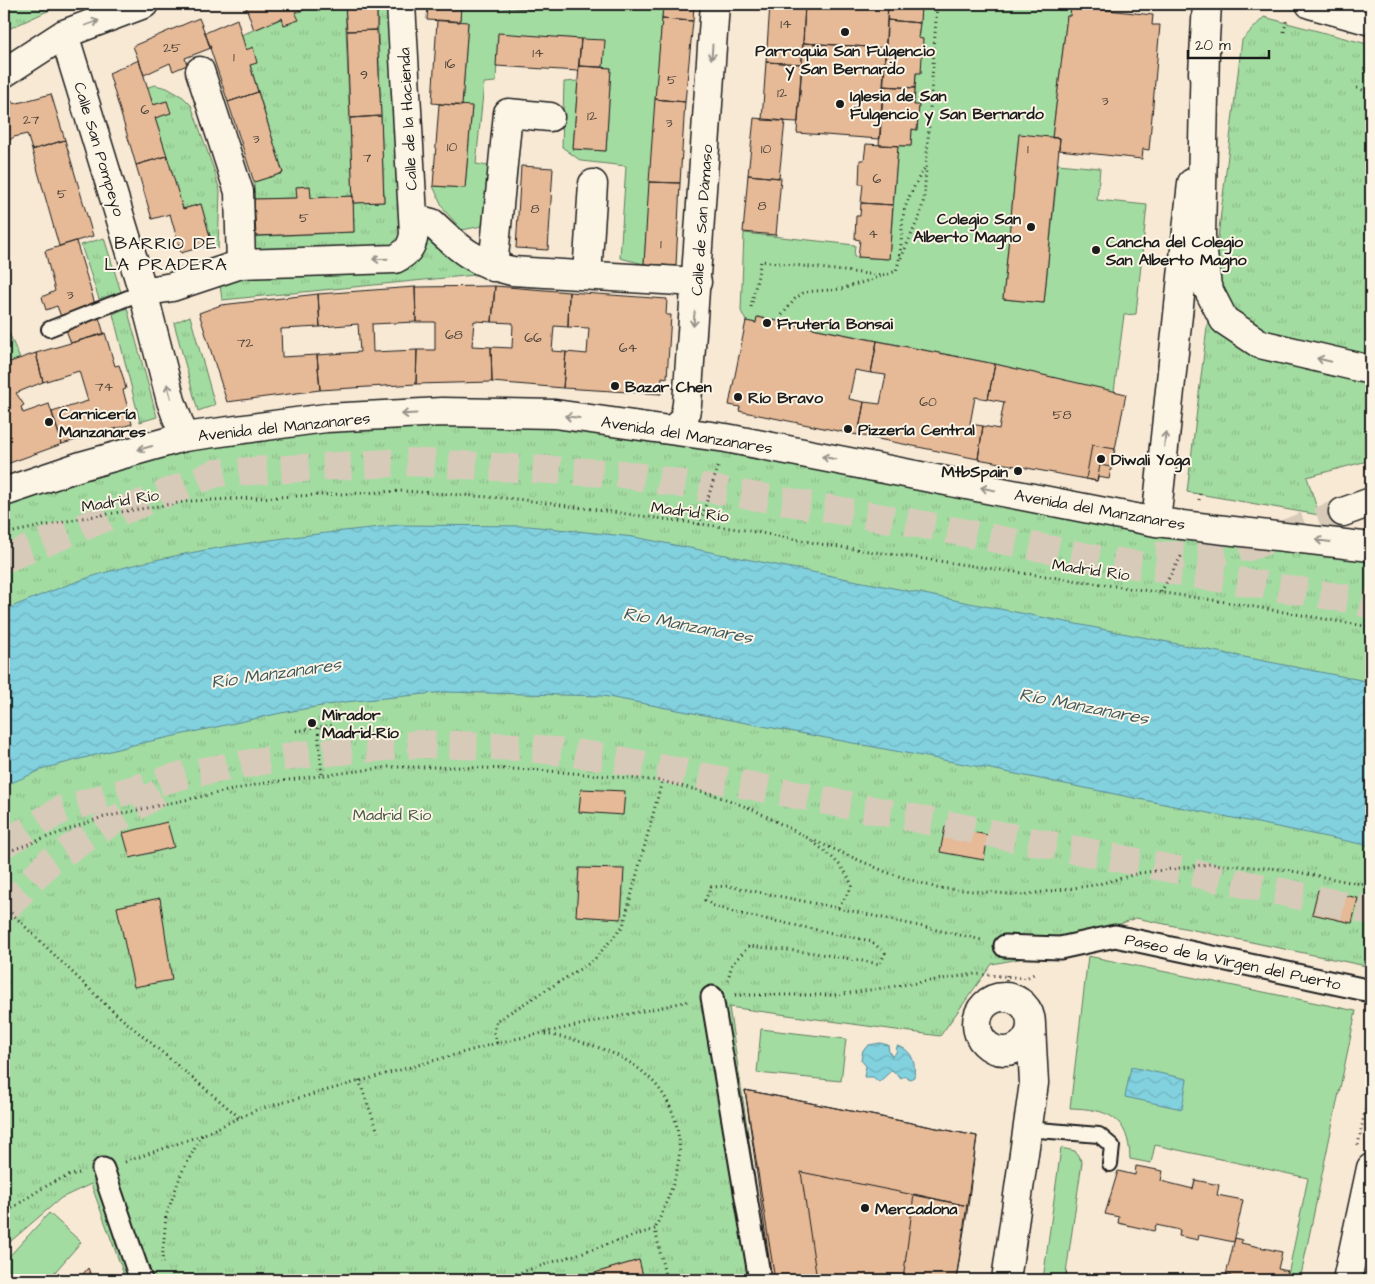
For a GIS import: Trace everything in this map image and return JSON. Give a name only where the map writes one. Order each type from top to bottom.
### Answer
[{"type":"main road","points":[[4,73],[64,34],[144,4]]},
{"type":"main road","name":"Calle de la Hacienda","points":[[401,4],[414,234]]},
{"type":"main road","name":"Calle de San Dámaso","points":[[672,430],[684,420],[687,404],[715,4]]},
{"type":"main road","points":[[1207,4],[1201,236],[1207,287],[1224,320],[1260,344],[1371,370]]},
{"type":"main road","points":[[1310,4],[1371,20]]},
{"type":"main road","name":"Calle San Pompeyo","points":[[64,34],[143,292],[171,401],[184,437]]},
{"type":"main road","points":[[1156,522],[1205,50]]},
{"type":"main road","points":[[200,71],[239,192],[240,264]]},
{"type":"main road","points":[[493,267],[508,113],[550,117]]},
{"type":"main road","points":[[587,275],[593,184]]},
{"type":"main road","points":[[143,292],[172,286],[240,264],[395,259],[406,254],[412,244],[418,224],[424,221],[432,223],[459,249],[493,267],[512,271],[697,282]]},
{"type":"main road","name":"Avenida del Manzanares","points":[[4,492],[82,466],[184,437],[326,418],[442,412],[555,414],[726,438],[1156,522],[1371,547]]},
{"type":"main road","points":[[1342,512],[1371,502]]},
{"type":"main road","points":[[1006,1280],[1034,1083],[1032,1026],[1028,1009],[1014,998],[1005,996],[988,1002],[978,1016],[979,1034],[990,1047],[998,1051],[1034,1083]]},
{"type":"main road","points":[[998,1051],[1008,1051],[1024,1043],[1032,1026]]},
{"type":"main road","points":[[1347,1280],[1371,1168]]},
{"type":"street","name":"Paseo de la Virgen del Puerto","points":[[998,944],[1060,948],[1115,936],[1371,991]]},
{"type":"street","points":[[718,996],[760,1280]]},
{"type":"street","points":[[103,1169],[141,1280]]},
{"type":"lane","points":[[49,329],[143,292]]},
{"type":"lane","points":[[1027,1129],[1099,1135],[1112,1146],[1110,1164]]},
{"type":"path","points":[[782,314],[788,305],[804,292],[841,289],[896,271],[920,215],[924,199],[937,4]]},
{"type":"path","points":[[1357,88],[1371,93]]},
{"type":"path","points":[[899,263],[904,217],[910,193],[925,167]]},
{"type":"path","points":[[751,308],[760,261],[799,268],[886,275]]},
{"type":"path","points":[[699,525],[720,460]]},
{"type":"path","name":"Madrid Río","points":[[4,534],[82,518],[191,501],[404,491],[517,500],[745,530],[826,546],[1161,592],[1371,627]]},
{"type":"path","points":[[4,514],[11,532]]},
{"type":"path","points":[[1161,592],[1188,545]]},
{"type":"path","points":[[296,731],[333,725]]},
{"type":"path","points":[[318,728],[322,776]]},
{"type":"path","points":[[4,853],[100,818],[265,782],[389,767],[455,767],[538,770],[662,781],[715,795],[754,810],[808,838],[886,872],[937,888],[1021,895],[1094,885],[1140,873],[1210,864],[1281,869],[1371,886]]},
{"type":"path","points":[[497,1043],[494,1033],[496,1021],[594,961],[622,926],[662,781]]},
{"type":"path","points":[[808,838],[844,868],[849,877],[852,887],[838,908]]},
{"type":"path","points":[[718,996],[732,964],[749,946],[815,953],[880,964],[885,953],[871,941],[736,913],[714,906],[705,900],[711,887],[728,886],[762,892],[998,944]]},
{"type":"path","points":[[4,906],[108,1007],[221,1104],[240,1118]]},
{"type":"path","points":[[4,1214],[31,1195],[72,1175],[103,1169],[202,1134],[256,1110],[497,1043],[718,996],[837,994],[975,974],[1026,978],[1046,967],[1060,948]]},
{"type":"path","points":[[544,1033],[579,1039],[630,1062],[654,1080],[672,1110],[680,1139],[679,1163],[670,1196],[655,1229],[666,1280]]},
{"type":"path","points":[[359,1080],[378,1132]]},
{"type":"path","points":[[164,1272],[162,1263],[166,1216],[181,1174],[202,1134]]},
{"type":"path","points":[[497,1280],[655,1229]]},
{"type":"green space","points":[[4,4],[63,4],[4,31]]},
{"type":"green space","points":[[319,4],[345,4],[353,196],[311,198],[310,186],[297,187],[297,198],[254,199],[254,182],[283,173],[241,35]]},
{"type":"green space","points":[[377,4],[394,4],[402,246],[248,256],[247,237],[354,232],[353,203],[384,202]]},
{"type":"green space","points":[[461,4],[504,4],[504,7],[535,9],[536,4],[663,4],[644,264],[620,258],[626,166],[581,161],[562,147],[564,82],[578,81],[573,149],[606,151],[611,68],[579,66],[580,39],[498,34],[496,82],[484,83],[476,164],[489,166],[489,208],[482,226],[462,230],[444,210],[433,186],[465,188],[472,107],[462,106],[468,23],[460,22]]},
{"type":"green space","points":[[1067,4],[1071,6],[1070,16],[1067,16],[1052,138],[1019,135],[1003,299],[1044,303],[1058,164],[1100,168],[1097,200],[1147,205],[1136,314],[1124,315],[1114,392],[995,364],[758,317],[756,323],[746,321],[741,311],[744,233],[855,245],[854,257],[889,259],[898,146],[911,146],[912,129],[917,129],[919,106],[914,105],[921,5]]},
{"type":"green space","points":[[1264,17],[1371,45],[1371,460],[1307,477],[1319,515],[1187,492],[1242,40]]},
{"type":"green space","points":[[155,85],[167,88],[183,97],[191,105],[220,191],[218,249],[212,244],[201,204],[183,209],[155,118],[170,113],[167,101],[153,105],[148,87]]},
{"type":"green space","points":[[425,230],[485,274],[222,300],[220,285],[222,277],[377,268]]},
{"type":"green space","points":[[104,238],[121,292],[99,299],[81,245]]},
{"type":"green space","points":[[127,308],[157,417],[140,422],[113,314]]},
{"type":"green space","points":[[190,316],[215,405],[198,411],[174,323]]},
{"type":"green space","points":[[4,321],[20,359],[4,364]]},
{"type":"green space","name":"Madrid Río","points":[[540,424],[712,444],[1371,557],[1371,967],[1136,918],[1035,956],[992,964],[940,1036],[729,1007],[770,1280],[644,1280],[639,1260],[571,1280],[126,1280],[91,1184],[61,1198],[4,1247],[4,504],[163,456],[260,438],[376,425]]},
{"type":"green space","points":[[1088,956],[1356,1011],[1300,1280],[1287,1280],[1308,1178],[1155,1145],[1151,1163],[1130,1159],[1126,1133],[1114,1118],[1095,1110],[1070,1108]]},
{"type":"green space","points":[[761,1029],[846,1039],[841,1081],[757,1073]]},
{"type":"green space","points":[[1061,1148],[1075,1151],[1082,1162],[1065,1280],[1043,1280]]},
{"type":"green space","points":[[49,1213],[81,1242],[48,1280],[4,1280],[4,1262]]},
{"type":"water","name":"Río Manzanares","points":[[399,525],[529,526],[634,537],[1371,682],[1371,846],[996,770],[603,696],[445,692],[345,702],[281,713],[133,745],[46,768],[4,786],[4,610],[60,588],[118,569],[188,553],[258,542]]},
{"type":"water","points":[[880,1043],[888,1045],[892,1056],[896,1053],[897,1046],[909,1053],[912,1057],[914,1077],[910,1079],[905,1076],[901,1078],[892,1070],[879,1082],[873,1077],[864,1077],[866,1066],[861,1060],[863,1050],[869,1045]]},
{"type":"water","points":[[1131,1067],[1187,1079],[1182,1109],[1125,1097]]},
{"type":"building","points":[[245,4],[317,4],[295,12],[299,20],[284,25],[282,18],[254,30]]},
{"type":"building","points":[[345,4],[377,4],[377,30],[347,31]]},
{"type":"building","points":[[428,4],[461,4],[460,22],[427,20]]},
{"type":"building","points":[[504,4],[536,4],[536,9],[504,7]]},
{"type":"building","points":[[663,4],[694,4],[693,21],[662,19]]},
{"type":"building","points":[[770,4],[805,4],[802,64],[766,62]]},
{"type":"building","name":"Parroquia San Fulgencio y San Bernardo","points":[[805,4],[888,4],[886,48],[803,43]]},
{"type":"building","points":[[888,4],[925,4],[921,5],[920,23],[887,20]]},
{"type":"building","points":[[1071,6],[1153,15],[1152,25],[1160,25],[1149,150],[1143,149],[1142,159],[1059,150],[1060,138],[1052,138],[1067,16],[1070,16]]},
{"type":"building","points":[[199,18],[211,48],[185,58],[187,65],[173,71],[170,63],[144,75],[133,46]]},
{"type":"building","points":[[237,19],[246,50],[253,47],[257,63],[250,65],[258,92],[228,102],[205,33]]},
{"type":"building","points":[[662,19],[693,21],[685,102],[655,99]]},
{"type":"building","points":[[437,20],[468,22],[462,106],[432,103]]},
{"type":"building","points":[[887,20],[920,23],[918,38],[923,39],[921,73],[916,73],[915,88],[883,86]]},
{"type":"building","points":[[377,30],[381,116],[350,118],[347,31]]},
{"type":"building","points":[[498,33],[581,39],[578,71],[496,66]]},
{"type":"building","points":[[581,39],[605,40],[603,67],[579,66]]},
{"type":"building","name":"Iglesia de San Fulgencio y San Bernardo","points":[[803,43],[886,48],[880,139],[797,133]]},
{"type":"building","points":[[139,60],[153,105],[167,101],[171,113],[155,118],[167,156],[136,165],[109,73]]},
{"type":"building","points":[[766,62],[802,64],[798,122],[762,120]]},
{"type":"building","points":[[579,66],[611,68],[606,151],[573,149]]},
{"type":"building","points":[[883,86],[915,88],[914,105],[919,105],[917,130],[912,129],[911,146],[879,145]]},
{"type":"building","points":[[258,92],[283,173],[254,182],[228,102]]},
{"type":"building","points":[[51,94],[65,140],[32,150],[27,134],[14,137],[4,144],[4,103],[10,99],[14,104]]},
{"type":"building","points":[[655,99],[685,102],[680,183],[649,182]]},
{"type":"building","points":[[439,104],[472,106],[465,188],[433,186]]},
{"type":"building","points":[[381,116],[384,202],[353,203],[350,118]]},
{"type":"building","points":[[754,118],[785,121],[779,178],[748,175]]},
{"type":"building","name":"Colegio San Alberto Magno","points":[[1019,134],[1060,138],[1044,303],[1003,299]]},
{"type":"building","points":[[65,140],[93,236],[59,246],[32,150]]},
{"type":"building","points":[[866,144],[898,146],[893,205],[861,203],[863,184],[859,184],[860,160],[864,160]]},
{"type":"building","points":[[167,156],[183,209],[201,204],[212,244],[181,253],[170,214],[152,219],[136,165]]},
{"type":"building","points":[[521,166],[553,168],[548,250],[516,248]]},
{"type":"building","points":[[748,175],[781,178],[776,235],[743,232]]},
{"type":"building","points":[[649,182],[680,183],[676,266],[644,264]]},
{"type":"building","points":[[310,186],[311,198],[353,196],[354,232],[256,236],[254,199],[297,198],[296,187]]},
{"type":"building","points":[[861,203],[893,205],[889,259],[858,257],[860,240],[855,239],[856,216],[860,216]]},
{"type":"building","points":[[76,241],[104,334],[71,343],[57,306],[46,310],[42,297],[55,291],[45,251]]},
{"type":"building","points":[[495,286],[492,322],[474,321],[472,346],[491,347],[492,382],[416,384],[417,350],[435,350],[435,322],[416,322],[415,287]]},
{"type":"building","points":[[495,286],[569,292],[568,327],[554,326],[552,351],[566,352],[563,388],[492,382],[491,347],[512,348],[513,323],[492,322]]},
{"type":"building","points":[[415,287],[416,322],[372,324],[373,352],[417,350],[416,384],[320,390],[317,355],[360,352],[358,324],[320,327],[318,294]]},
{"type":"building","points":[[569,292],[667,299],[666,315],[671,315],[667,378],[662,377],[661,394],[563,388],[566,352],[587,354],[589,328],[568,327]]},
{"type":"building","points":[[318,294],[320,327],[281,329],[282,357],[317,355],[320,390],[227,402],[199,313],[221,305]]},
{"type":"building","points":[[757,317],[877,341],[871,373],[855,370],[849,399],[864,402],[858,435],[739,411],[740,407],[729,405],[746,321],[756,323]]},
{"type":"building","points":[[105,333],[115,366],[119,365],[123,377],[126,389],[123,390],[132,424],[62,444],[52,412],[88,401],[79,371],[43,382],[36,353]]},
{"type":"building","points":[[877,341],[995,364],[988,399],[975,397],[970,424],[983,426],[978,459],[858,435],[864,402],[880,404],[886,375],[871,373]]},
{"type":"building","points":[[36,353],[43,382],[16,393],[24,405],[21,407],[23,413],[49,404],[62,444],[4,465],[4,364]]},
{"type":"building","points":[[995,364],[1126,394],[1109,479],[1098,477],[1097,481],[978,459],[983,426],[999,429],[1004,402],[988,399]]},
{"type":"building","name":"Diwali Yoga","points":[[1092,445],[1115,449],[1111,467],[1100,465],[1097,481],[1086,479]]},
{"type":"building","points":[[581,789],[625,791],[623,815],[579,812]]},
{"type":"building","points":[[167,822],[174,847],[130,858],[123,833]]},
{"type":"building","points":[[945,827],[988,835],[984,860],[940,852]]},
{"type":"building","points":[[579,868],[624,869],[621,919],[576,916]]},
{"type":"building","points":[[1318,890],[1358,898],[1352,923],[1312,914]]},
{"type":"building","points":[[160,898],[172,980],[134,987],[117,907]]},
{"type":"building","points":[[745,1090],[977,1136],[968,1206],[801,1172],[817,1280],[772,1280]]},
{"type":"building","name":"Mercadona","points":[[745,1090],[977,1136],[956,1280],[775,1280]]},
{"type":"building","points":[[1136,1166],[1163,1171],[1161,1181],[1193,1189],[1195,1180],[1219,1185],[1217,1195],[1243,1200],[1234,1242],[1199,1235],[1198,1240],[1179,1236],[1180,1230],[1156,1225],[1154,1231],[1118,1223],[1119,1217],[1105,1214],[1118,1171],[1135,1175]]},
{"type":"building","points":[[914,1194],[968,1206],[956,1280],[903,1280]]},
{"type":"building","points":[[1235,1238],[1242,1240],[1241,1243],[1282,1252],[1278,1269],[1288,1271],[1285,1280],[1230,1280],[1231,1276],[1226,1275]]},
{"type":"building","points":[[639,1260],[644,1280],[571,1280]]},
{"type":"building","points":[[88,1268],[93,1280],[78,1280]]},
{"type":"tunnel","points":[[4,559],[216,473],[407,462],[623,474],[925,525],[1093,558],[1350,599],[1371,605]]},
{"type":"tunnel","points":[[1156,556],[1187,555],[1249,547],[1343,512]]},
{"type":"tunnel","points":[[4,844],[61,810],[187,774],[298,755],[420,744],[522,747],[604,757],[1193,873],[1371,911]]},
{"type":"tunnel","points":[[4,910],[50,861],[163,790]]},
{"type":"place","name":"Parroquia San Fulgencio y San Bernardo","points":[[845,32]]},
{"type":"place","name":"Iglesia de San Fulgencio y San Bernardo","points":[[840,104]]},
{"type":"place","name":"Colegio San Alberto Magno","points":[[1031,227]]},
{"type":"place","name":"Cancha del Colegio San Alberto Magno","points":[[1096,250]]},
{"type":"place","name":"Frutería Bonsai","points":[[767,323]]},
{"type":"place","name":"Bazar Chen","points":[[615,386]]},
{"type":"place","name":"Río Bravo","points":[[738,397]]},
{"type":"place","name":"Carnicería Manzanares","points":[[49,422]]},
{"type":"place","name":"Pizzería Central","points":[[848,429]]},
{"type":"place","name":"Diwali Yoga","points":[[1101,459]]},
{"type":"place","name":"MtbSpain","points":[[1018,471]]},
{"type":"place","name":"Mirador Madrid-Río","points":[[312,723]]},
{"type":"place","name":"Mercadona","points":[[865,1208]]},
{"type":"district","name":"BARRIO DE LA PRADERA","points":[[166,253]]}]
